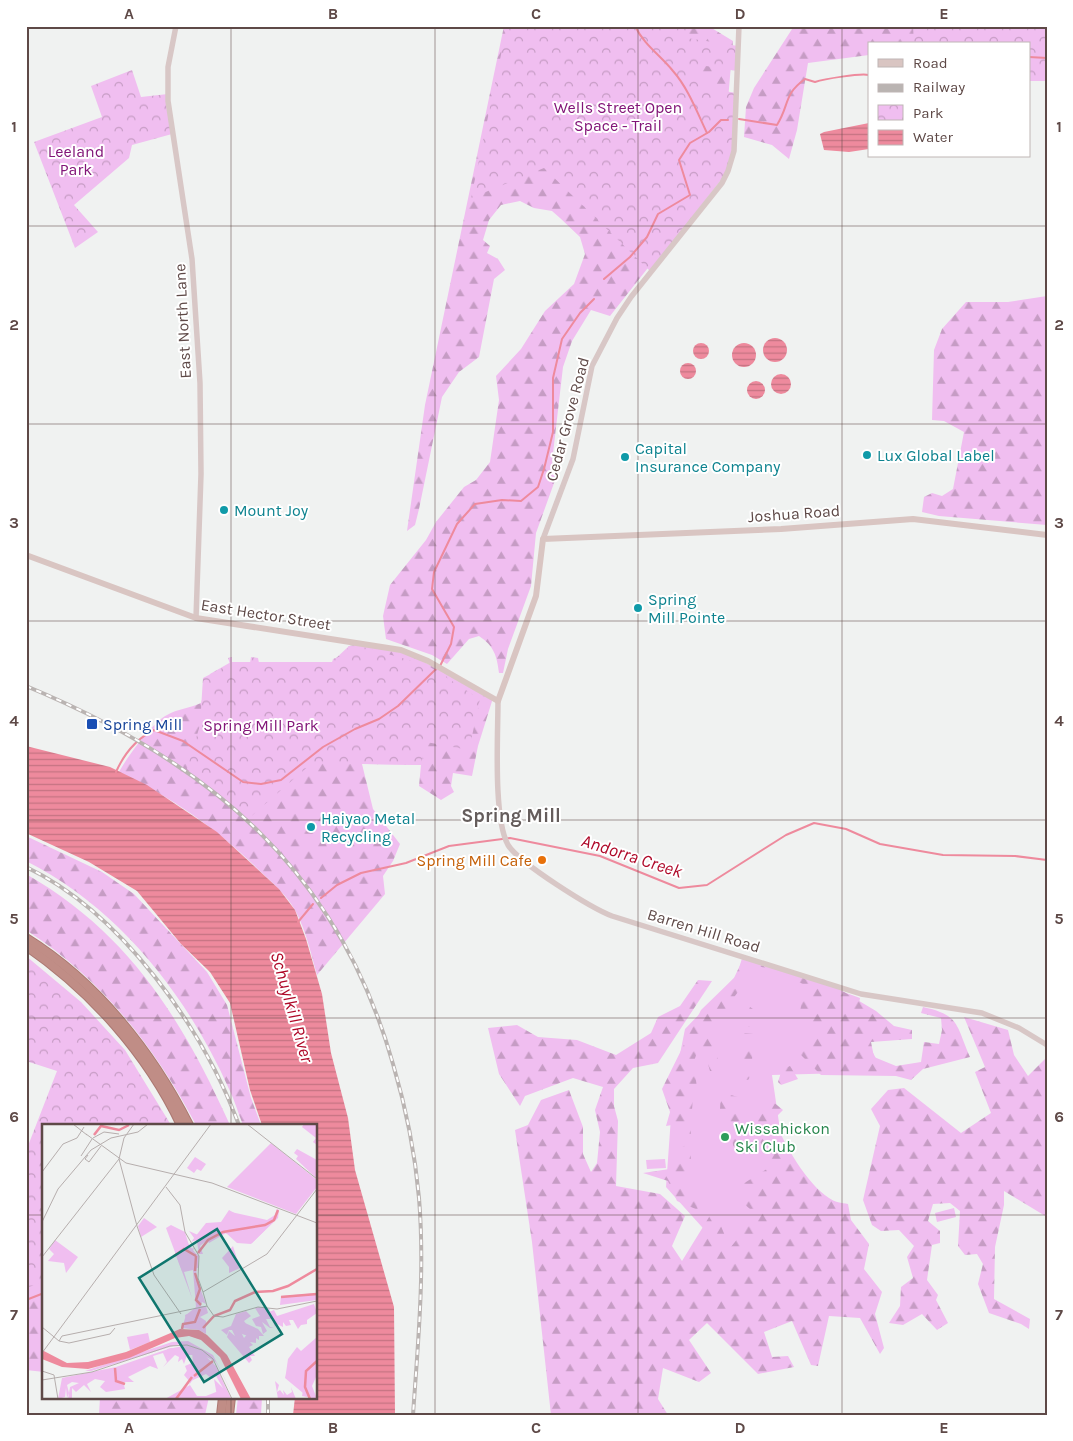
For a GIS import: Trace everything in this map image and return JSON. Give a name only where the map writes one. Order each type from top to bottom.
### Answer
[{"type":"highway","points":[[26,938],[77,978],[123,1024],[154,1065],[188,1124]]},
{"type":"highway","points":[[26,946],[64,973],[111,1020],[151,1072],[180,1124]]},
{"type":"highway","points":[[221,1415],[224,1398]]},
{"type":"highway","points":[[229,1415],[231,1398]]},
{"type":"main road","name":"Joshua Road","points":[[543,540],[781,529],[913,519],[1047,535]]},
{"type":"main road","name":"Cedar Grove Road","points":[[498,701],[536,596],[543,540]]},
{"type":"main road","name":"East Hector Street","points":[[26,555],[196,618],[366,643],[401,650],[428,661],[498,701]]},
{"type":"street","name":"East North Lane","points":[[176,26],[168,68],[168,101],[192,259],[200,383],[201,474],[196,618]]},
{"type":"street","name":"Cedar Grove Road","points":[[543,540],[573,459],[592,366],[617,318],[631,297],[722,183],[728,171],[734,151],[739,26]]},
{"type":"street","name":"Barren Hill Road","points":[[498,701],[498,783],[504,832],[512,850],[585,902],[612,916],[861,994],[982,1013],[1019,1028],[1047,1046]]},
{"type":"green space","points":[[504,26],[703,26],[710,27],[733,41],[726,124],[651,264],[610,316],[591,310],[572,341],[563,367],[552,462],[558,472],[536,533],[531,586],[508,649],[503,673],[499,673],[494,652],[479,636],[469,639],[447,664],[432,655],[386,639],[383,616],[390,585],[426,540],[436,522],[464,487],[476,480],[490,462],[499,400],[496,376],[521,349],[545,311],[574,284],[585,254],[580,237],[552,211],[534,208],[520,201],[501,205],[489,220],[483,240],[490,246],[487,253],[498,259],[505,270],[494,279],[479,357],[459,372],[442,397],[415,525],[407,531],[425,405]]},
{"type":"green space","name":"Wells Street Open Space - Trail","points":[[507,26],[688,26],[687,38],[738,46],[737,71],[700,65],[702,87],[736,93],[734,151],[728,171],[650,271],[544,168],[471,198]]},
{"type":"green space","points":[[794,26],[1047,26],[1030,43],[868,42],[868,55],[808,63],[797,130],[789,159],[772,145],[744,137],[746,107],[754,88]]},
{"type":"green space","points":[[913,26],[1047,26],[1047,81],[1030,81],[1030,42],[914,42]]},
{"type":"green space","name":"Leeland Park","points":[[132,70],[141,97],[168,94],[172,134],[132,145],[129,158],[74,205],[98,232],[75,248],[34,142],[102,117],[91,86]]},
{"type":"green space","points":[[1047,296],[1047,525],[939,516],[922,512],[924,497],[932,493],[942,496],[953,489],[964,432],[944,421],[932,420],[934,350],[942,329],[966,302],[1008,302]]},
{"type":"green space","points":[[366,643],[401,650],[493,698],[478,746],[472,776],[453,773],[451,786],[454,792],[441,800],[419,786],[421,765],[362,764],[373,809],[400,844],[393,861],[383,876],[385,894],[317,975],[299,918],[288,900],[276,886],[229,843],[195,816],[158,792],[119,772],[134,749],[161,719],[171,713],[201,703],[210,674],[231,662],[332,662],[349,646]]},
{"type":"green space","name":"Spring Mill Park","points":[[349,646],[363,647],[427,665],[480,699],[469,750],[426,742],[421,765],[312,763],[248,819],[187,769],[200,725],[203,678],[230,664],[228,658],[232,657],[232,662],[250,663],[251,657],[258,658],[259,663],[332,663],[333,659],[344,655]]},
{"type":"green space","points":[[26,836],[102,872],[134,894],[207,972],[227,1005],[251,1098],[261,1124],[243,1124],[229,1089],[193,1020],[147,957],[91,903],[60,880],[26,861]]},
{"type":"green space","points":[[26,874],[62,897],[95,923],[123,951],[149,982],[172,1015],[192,1049],[230,1124],[195,1124],[163,1068],[124,1016],[78,970],[26,930]]},
{"type":"green space","name":"Wissahickon Ski Club","points":[[743,955],[860,998],[856,1020],[883,1072],[772,1075],[789,1191],[786,1245],[728,1256],[666,1187],[673,1089],[685,1029],[737,975]]},
{"type":"green space","points":[[26,956],[81,1002],[125,1050],[170,1124],[42,1124],[42,1283],[26,1288],[26,1151],[57,1071],[26,1061]]},
{"type":"green space","points":[[743,959],[773,967],[772,969],[747,964],[743,985],[708,1033],[715,1045],[720,1072],[710,1071],[706,1057],[699,1047],[694,1061],[697,1089],[693,1098],[691,1121],[691,1170],[679,1175],[680,1184],[693,1184],[698,1210],[677,1201],[668,1181],[643,1173],[676,1168],[675,1151],[688,1144],[684,1123],[666,1126],[670,1112],[662,1089],[701,1010],[734,978]]},
{"type":"green space","points":[[780,970],[839,989],[876,1011],[894,1026],[912,1030],[912,1039],[871,1042],[874,1057],[896,1066],[921,1062],[924,1042],[939,1044],[942,1030],[941,1018],[921,1013],[923,1007],[944,1014],[955,1023],[970,1057],[923,1069],[911,1080],[896,1076],[821,1075],[800,1054],[804,1043],[815,1031],[800,1012],[802,999],[812,1000],[811,988],[778,972]]},
{"type":"green space","points":[[698,980],[712,981],[658,1063],[633,1068],[614,1089],[614,1106],[618,1121],[616,1186],[660,1194],[685,1216],[672,1246],[682,1261],[714,1209],[730,1248],[757,1215],[743,1203],[738,1187],[770,1167],[753,1123],[772,1101],[783,1110],[774,1119],[797,1163],[821,1192],[833,1200],[848,1204],[851,1220],[869,1244],[864,1269],[882,1292],[875,1314],[884,1348],[880,1354],[860,1318],[829,1316],[818,1366],[811,1365],[792,1321],[764,1332],[772,1357],[788,1356],[794,1367],[758,1374],[707,1323],[689,1340],[711,1373],[699,1382],[663,1368],[658,1399],[668,1415],[551,1415],[532,1242],[515,1130],[528,1125],[541,1100],[569,1090],[583,1127],[583,1154],[591,1172],[597,1163],[600,1132],[595,1110],[603,1087],[573,1078],[525,1096],[520,1106],[499,1074],[488,1028],[517,1025],[538,1037],[577,1040],[616,1055],[651,1033],[658,1017],[680,1006]]},
{"type":"green space","points":[[750,1007],[761,1014],[753,1028],[743,1025]]},
{"type":"green space","points":[[964,1017],[1008,1030],[1014,1055],[1028,1076],[1047,1057],[1047,1217],[1004,1191],[1004,1205],[995,1247],[994,1299],[1030,1319],[1029,1329],[1021,1324],[989,1313],[978,1284],[983,1264],[977,1254],[965,1255],[958,1246],[960,1211],[950,1203],[933,1204],[928,1221],[940,1231],[940,1243],[932,1245],[927,1280],[938,1295],[936,1300],[948,1323],[937,1330],[922,1314],[903,1325],[889,1323],[900,1306],[901,1287],[913,1278],[907,1257],[914,1246],[899,1230],[881,1231],[872,1225],[863,1200],[880,1126],[871,1109],[888,1090],[904,1088],[961,1133],[991,1113],[975,1072],[985,1067]]},
{"type":"green space","points":[[741,1033],[754,1034],[751,1075],[748,1080],[741,1078]]},
{"type":"green space","points":[[790,1066],[798,1079],[781,1085],[778,1082],[782,1069]]},
{"type":"green space","points":[[721,1092],[741,1098],[741,1159],[736,1157],[731,1136],[734,1130],[720,1109]]},
{"type":"green space","points":[[665,1159],[666,1168],[647,1169],[646,1160]]},
{"type":"green space","points":[[42,1193],[42,1372],[26,1370],[26,1227]]},
{"type":"green space","points":[[954,1208],[956,1217],[937,1222],[935,1213]]},
{"type":"green space","points":[[100,1398],[209,1398],[205,1415],[99,1415]]},
{"type":"green space","points":[[238,1398],[262,1398],[261,1415],[236,1415]]},
{"type":"water","points":[[868,123],[868,149],[849,152],[824,150],[820,134]]},
{"type":"water","points":[[775,338],[780,339],[786,345],[786,355],[780,361],[775,362],[770,361],[764,355],[763,350],[764,345],[770,339]]},
{"type":"water","points":[[698,343],[704,343],[709,348],[707,357],[698,359],[693,354],[693,348]]},
{"type":"water","points":[[744,343],[749,344],[755,350],[755,360],[749,366],[744,367],[739,366],[733,360],[732,355],[733,350],[739,344]]},
{"type":"water","points":[[688,363],[694,365],[696,371],[694,377],[688,379],[682,377],[680,371],[682,365]]},
{"type":"water","points":[[781,374],[788,377],[791,384],[788,391],[781,394],[774,391],[771,384],[774,377]]},
{"type":"water","points":[[752,381],[760,381],[765,386],[763,397],[752,399],[747,394],[747,386]]},
{"type":"water","name":"Schuylkill River","points":[[26,746],[110,767],[147,785],[217,832],[279,889],[295,910],[306,939],[322,994],[331,1053],[348,1118],[355,1170],[394,1307],[395,1415],[293,1415],[295,1398],[318,1398],[318,1124],[262,1124],[250,1090],[230,1003],[210,972],[181,944],[137,891],[89,862],[26,833]]},
{"type":"waterway","points":[[635,26],[643,39],[668,65],[683,85],[707,133]]},
{"type":"waterway","points":[[1030,57],[1047,58]]},
{"type":"waterway","points":[[739,119],[777,125],[793,90],[805,79],[815,82],[826,79],[868,75]]},
{"type":"waterway","points":[[604,279],[630,257],[647,237],[658,214],[690,195],[679,160],[690,143],[709,132],[721,120],[728,120]]},
{"type":"waterway","points":[[440,666],[451,644],[454,627],[432,589],[434,572],[457,524],[475,504],[502,500],[521,501],[538,487],[553,432],[553,378],[562,339],[580,313],[594,299]]},
{"type":"waterway","points":[[116,772],[131,748],[154,730],[183,741],[243,782],[261,784],[281,780],[323,747],[355,729],[379,719],[398,706],[436,669]]},
{"type":"waterway","name":"Andorra Creek","points":[[321,898],[337,885],[361,873],[406,863],[449,846],[510,838],[600,856],[679,888],[707,885],[786,835],[814,823],[846,829],[880,844],[943,855],[1015,856],[1047,860]]},
{"type":"waterway","name":"Andorra Creek","points":[[298,922],[313,904]]},
{"type":"waterway","points":[[26,1300],[42,1294]]},
{"type":"railway","points":[[26,686],[92,716],[153,750],[208,788],[258,830],[301,879],[338,933],[369,995],[393,1064],[406,1114],[415,1164],[421,1225],[421,1252],[420,1306],[413,1415]]},
{"type":"railway","points":[[26,867],[61,887],[94,913],[126,943],[155,976],[204,1050],[239,1124]]},
{"type":"railway","points":[[268,1398],[268,1415]]},
{"type":"place","name":"Lux Global Label","points":[[867,455]]},
{"type":"place","name":"Capital Insurance Company","points":[[625,457]]},
{"type":"place","name":"Mount Joy","points":[[224,510]]},
{"type":"place","name":"Spring Mill Pointe","points":[[638,608]]},
{"type":"place","name":"Spring Mill","points":[[92,724]]},
{"type":"place","name":"Haiyao Metal Recycling","points":[[311,827]]},
{"type":"place","name":"Spring Mill Cafe","points":[[542,860]]},
{"type":"place","name":"Wissahickon Ski Club","points":[[725,1137]]},
{"type":"district","name":"Spring Mill","points":[[511,815]]}]
